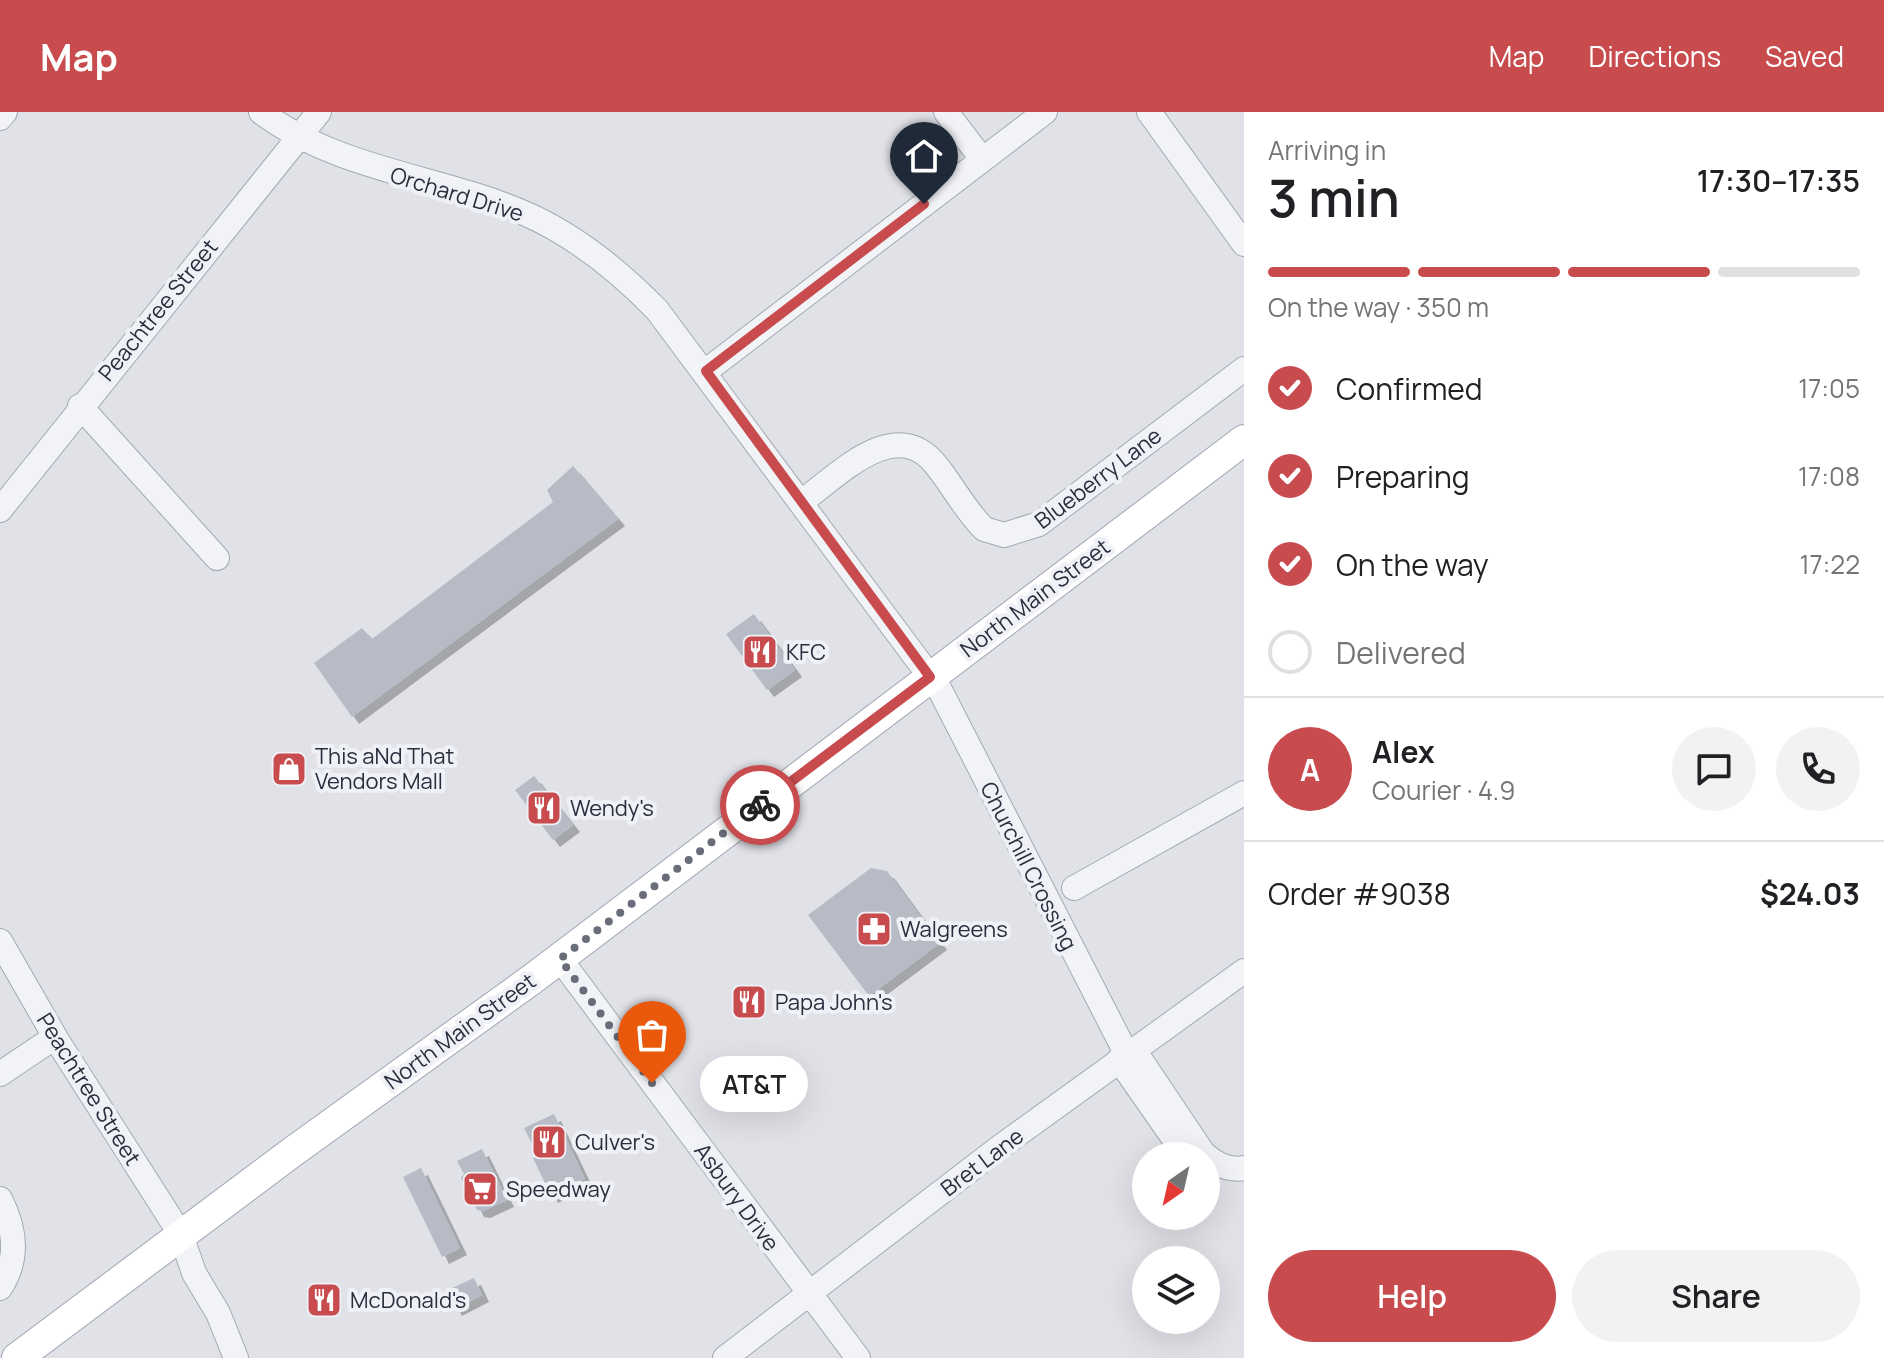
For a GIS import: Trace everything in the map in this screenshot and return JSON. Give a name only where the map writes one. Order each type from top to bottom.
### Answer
[{"type":"main road","name":"North Main Street","points":[[17,1358],[560,959],[1244,440]]},
{"type":"street","points":[[0,118],[5,112]]},
{"type":"street","name":"Orchard Drive","points":[[261,112],[299,137],[368,167],[496,202],[561,232],[596,255],[638,291],[706,371],[930,677]]},
{"type":"street","name":"Peachtree Street","points":[[0,510],[80,406],[319,112]]},
{"type":"street","points":[[946,112],[982,159]]},
{"type":"street","points":[[706,371],[1045,112]]},
{"type":"street","points":[[1149,112],[1244,244]]},
{"type":"street","name":"Blueberry Lane","points":[[801,502],[872,452],[883,446],[906,443],[935,463],[984,529],[993,534],[1015,534],[1053,514],[1244,369]]},
{"type":"street","points":[[80,406],[217,558]]},
{"type":"street","name":"Churchill Crossing","points":[[930,677],[946,701],[1127,1055],[1179,1146],[1189,1154],[1203,1153],[1212,1162],[1229,1169],[1244,1168]]},
{"type":"street","points":[[1074,888],[1244,793]]},
{"type":"street","name":"Peachtree Street","points":[[0,941],[55,1037],[181,1235],[194,1273],[218,1313],[236,1358]]},
{"type":"street","name":"Asbury Drive","points":[[560,959],[858,1358]]},
{"type":"street","name":"Bret Lane","points":[[725,1358],[1127,1055],[1244,971]]},
{"type":"street","points":[[0,1074],[55,1037]]},
{"type":"street","points":[[0,1199],[9,1218],[15,1249],[7,1277],[0,1288]]},
{"type":"building","points":[[573,466],[618,519],[352,717],[314,663],[362,628],[372,639],[553,502],[547,490]]},
{"type":"building","name":"KFC","points":[[754,614],[795,670],[767,690],[726,634]]},
{"type":"building","name":"Wendy's","points":[[534,776],[573,825],[553,840],[515,790]]},
{"type":"building","name":"Walgreens","points":[[871,868],[887,871],[940,943],[869,996],[808,915]]},
{"type":"building","name":"Culver's","points":[[554,1114],[585,1179],[551,1196],[533,1158],[538,1156],[524,1128]]},
{"type":"building","points":[[482,1149],[507,1200],[483,1211],[477,1210],[461,1178],[464,1174],[457,1161]]},
{"type":"building","points":[[421,1168],[460,1248],[442,1257],[403,1177]]},
{"type":"building","points":[[474,1278],[482,1295],[455,1309],[446,1291]]},
{"type":"way so far","points":[[652,1083],[560,959],[760,805]]},
{"type":"place","name":"KFC","points":[[760,652]]},
{"type":"place","name":"This aNd That Vendors Mall","points":[[289,769]]},
{"type":"place","name":"Wendy's","points":[[544,808]]},
{"type":"place","name":"Walgreens","points":[[874,929]]},
{"type":"place","name":"Papa John's","points":[[749,1002]]},
{"type":"place","name":"AT&T","points":[[652,1083]]},
{"type":"place","name":"Culver's","points":[[549,1142]]},
{"type":"place","name":"Speedway","points":[[480,1189]]},
{"type":"place","name":"McDonald's","points":[[324,1300]]},
{"type":"route","points":[[760,805],[930,677],[706,371],[924,204]]}]
